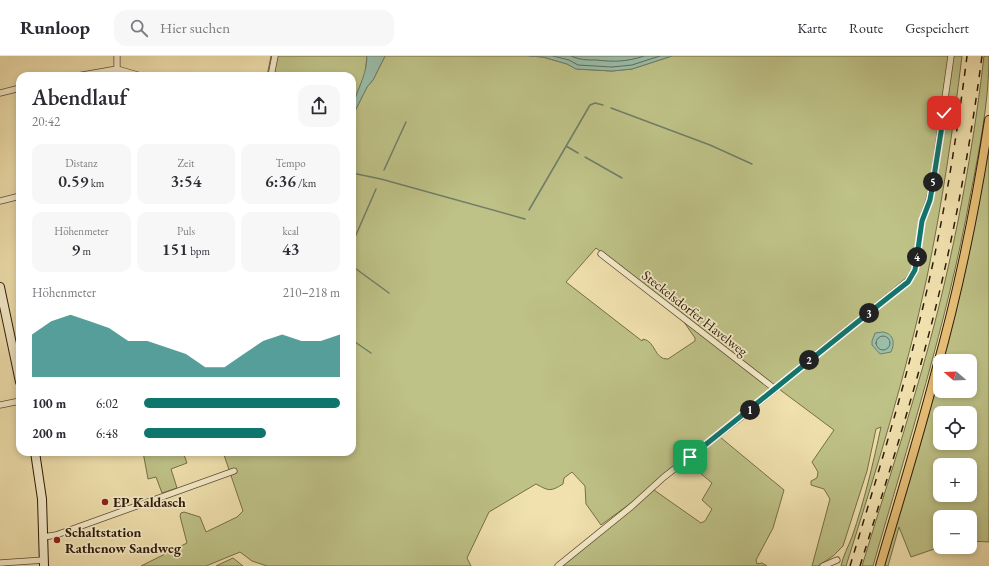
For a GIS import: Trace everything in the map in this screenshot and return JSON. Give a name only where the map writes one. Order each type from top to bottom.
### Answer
[{"type":"main road","points":[[880,566],[927,406],[948,326],[970,229],[989,120]]},
{"type":"main road","points":[[0,288],[16,363]]},
{"type":"main road","points":[[36,456],[41,491],[44,563]]},
{"type":"street","points":[[116,69],[117,56]]},
{"type":"street","points":[[272,72],[275,56]]},
{"type":"street","points":[[558,566],[632,506],[664,477],[908,282],[915,270],[922,221],[930,200],[951,56]]},
{"type":"street","points":[[99,72],[116,69],[122,72]]},
{"type":"street","points":[[0,93],[16,89]]},
{"type":"street","points":[[0,201],[16,197]]},
{"type":"street","name":"Steckelsdorfer Havelweg","points":[[601,254],[775,389]]},
{"type":"street","points":[[0,405],[16,402]]},
{"type":"street","points":[[43,537],[56,535],[234,471]]},
{"type":"street","points":[[823,566],[837,560]]},
{"type":"street","points":[[0,563],[44,563]]},
{"type":"green space","points":[[271,56],[367,56],[365,74],[356,95],[356,72],[268,72]]},
{"type":"green space","points":[[385,56],[529,56],[543,57],[567,64],[577,69],[612,71],[632,69],[672,56],[962,56],[942,195],[919,314],[890,423],[846,566],[841,566],[860,510],[881,427],[876,429],[867,471],[843,546],[833,556],[818,566],[812,566],[830,499],[824,489],[811,485],[811,481],[817,478],[818,472],[812,462],[834,430],[779,389],[911,282],[915,277],[924,225],[934,193],[945,115],[913,267],[906,278],[769,392],[679,461],[635,500],[601,525],[586,504],[585,486],[572,472],[564,478],[563,484],[555,488],[550,490],[536,484],[489,512],[467,558],[471,566],[267,566],[252,561],[240,552],[206,566],[141,566],[187,543],[180,516],[181,513],[184,512],[200,517],[206,532],[237,517],[243,511],[224,456],[356,456],[356,109],[367,87],[373,80]],"holes":[[[596,248],[675,309],[695,338],[695,341],[668,359],[663,359],[657,354],[647,340],[643,339],[642,341],[566,282]]]},
{"type":"green space","points":[[984,56],[989,56],[989,74],[983,127],[961,244],[950,290],[926,383],[873,566],[862,566],[929,346],[958,223],[979,98]]},
{"type":"green space","points":[[989,139],[989,542],[977,541],[977,510],[933,510],[933,549],[911,557],[899,527],[888,566],[883,566],[933,394],[933,398],[977,398],[977,354],[943,354]]},
{"type":"green space","points":[[720,437],[784,490],[773,528],[756,560],[757,564],[762,563],[767,566],[562,566],[654,490],[701,523],[705,521],[712,509],[702,500],[712,483],[687,462]]},
{"type":"green space","points":[[144,456],[184,456],[187,463],[171,469],[177,488],[162,493],[156,477],[148,479]]},
{"type":"green space","points":[[233,558],[243,566],[216,566]]},
{"type":"water","points":[[367,56],[385,56],[356,109],[356,96],[365,72]]},
{"type":"water","points":[[529,56],[672,56],[632,69],[612,71],[576,69],[567,64],[543,57]]},
{"type":"water","points":[[875,333],[887,333],[893,339],[893,345],[891,352],[880,354],[872,345],[872,341]]},
{"type":"waterway","points":[[529,210],[590,105],[595,103],[603,105]]},
{"type":"waterway","points":[[611,108],[710,145],[752,164]]},
{"type":"waterway","points":[[384,170],[406,122]]},
{"type":"waterway","points":[[566,146],[578,153]]},
{"type":"waterway","points":[[585,157],[622,178]]},
{"type":"waterway","points":[[356,174],[381,179],[525,219]]},
{"type":"waterway","points":[[356,235],[376,189]]},
{"type":"waterway","points":[[356,269],[389,293]]},
{"type":"waterway","points":[[356,343],[371,353]]},
{"type":"railway","points":[[850,566],[896,410],[929,283],[948,186],[967,56]]},
{"type":"railway","points":[[860,566],[906,416],[939,293],[961,192],[982,56]]},
{"type":"place","name":"EP Kaldasch","points":[[105,502]]},
{"type":"place","name":"Schaltstation Rathenow Sandweg","points":[[57,540]]},
{"type":"route","points":[[690,457],[908,282],[915,270],[922,221],[930,200],[944,113]]}]
